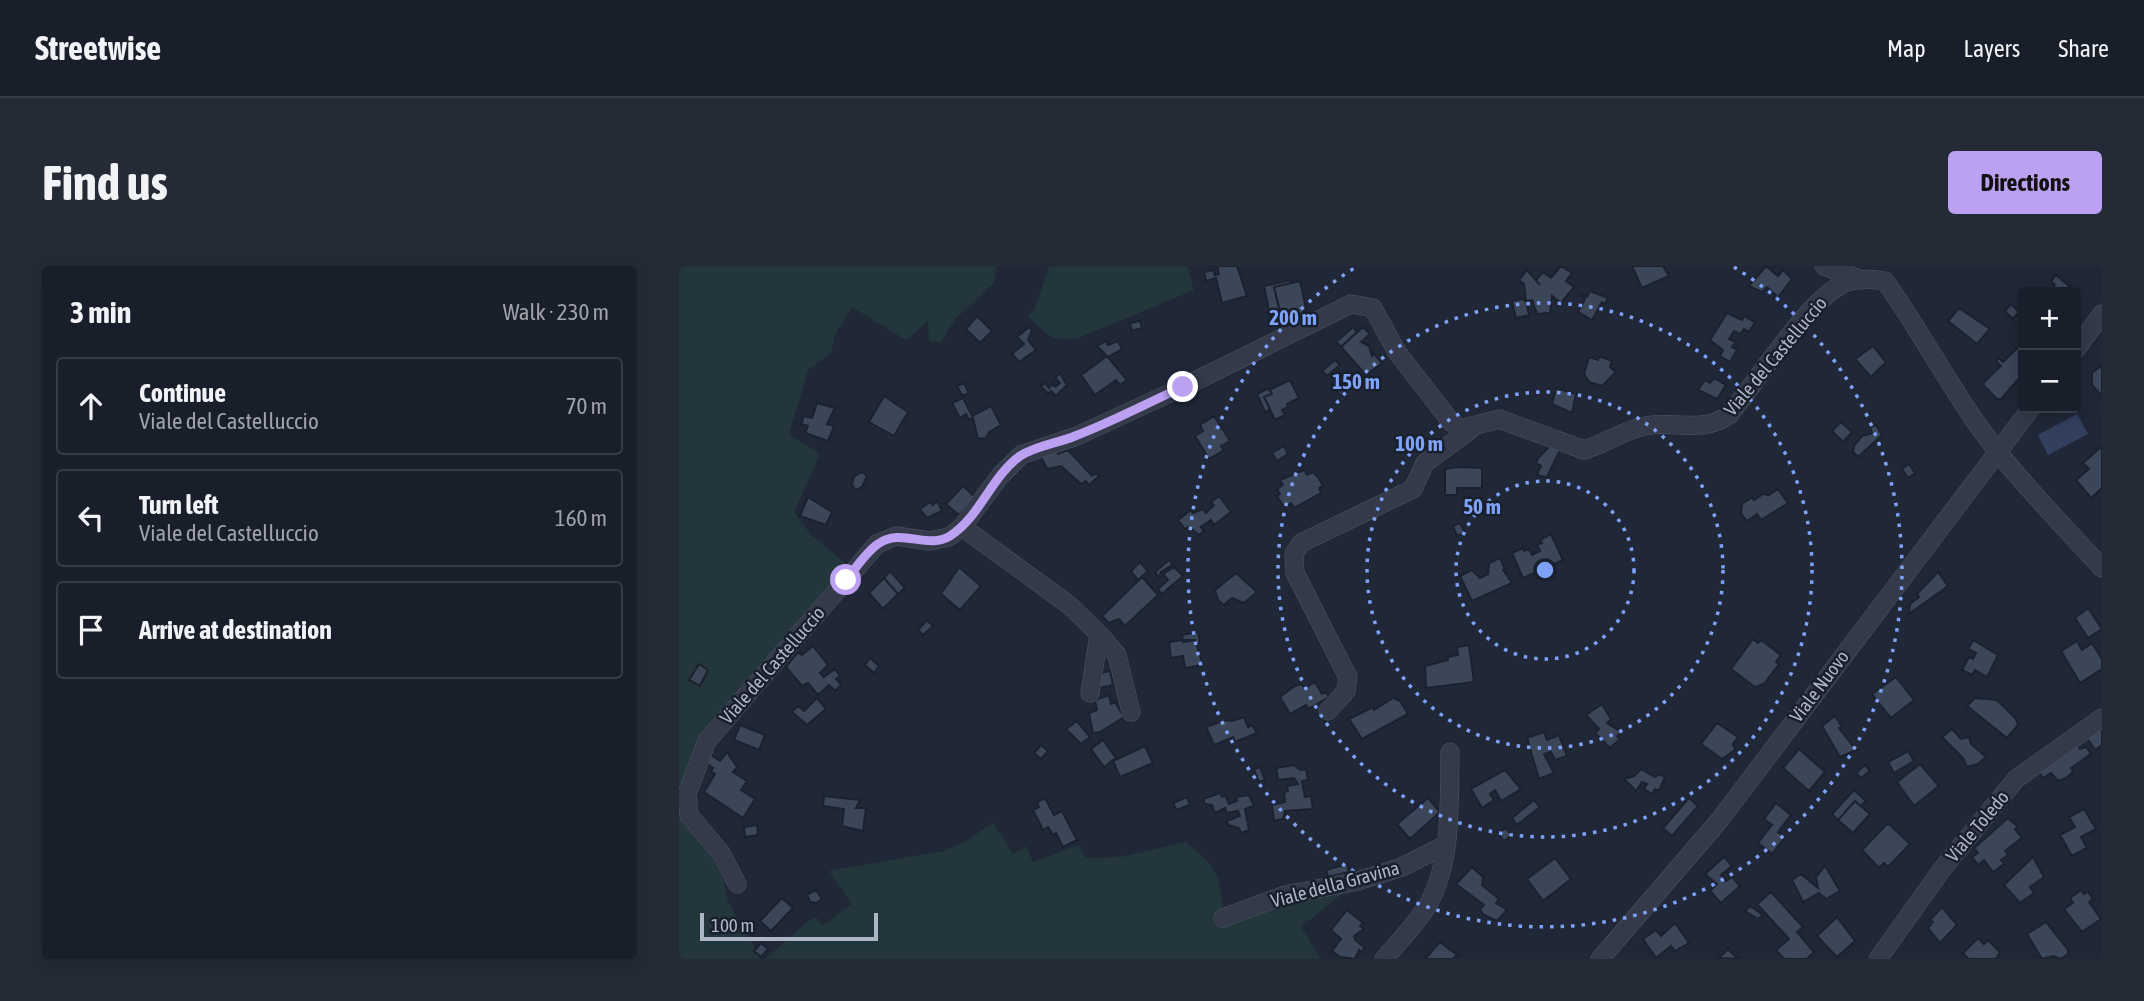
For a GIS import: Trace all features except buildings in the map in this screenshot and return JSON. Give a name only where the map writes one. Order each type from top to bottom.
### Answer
[{"type":"street","points":[[1824,266],[1862,280],[1885,281],[1913,321],[1942,374],[1998,452],[2102,568]]},
{"type":"street","name":"Viale del Castelluccio","points":[[1328,711],[1346,691],[1347,677],[1295,573],[1294,554],[1301,543],[1413,489],[1425,463],[1471,429],[1499,419],[1584,450],[1644,426],[1704,427],[1717,424],[1729,415],[1825,295],[1847,282],[1862,280]]},
{"type":"street","points":[[1131,712],[1117,656],[1099,634],[1069,605],[962,527],[1000,476],[1021,455],[1077,436],[1350,304],[1373,308],[1397,352],[1451,422],[1461,429],[1471,429]]},
{"type":"street","points":[[2081,342],[2102,314]]},
{"type":"street","name":"Viale Nuovo","points":[[1600,959],[1718,822],[2027,413]]},
{"type":"street","name":"Viale del Castelluccio","points":[[737,884],[721,853],[689,815],[687,794],[707,741],[877,544],[896,536],[940,541],[962,527]]},
{"type":"street","points":[[1090,693],[1099,634]]},
{"type":"street","name":"Viale Toledo","points":[[1878,959],[1943,868],[2017,779],[2102,718]]},
{"type":"street","points":[[1384,959],[1427,906],[1445,845],[1449,821],[1450,752]]},
{"type":"street","name":"Viale della Gravina","points":[[1223,918],[1286,895],[1358,881],[1402,867],[1445,845]]},
{"type":"green space","points":[[679,266],[997,266],[994,283],[955,319],[941,342],[929,341],[928,321],[906,340],[852,307],[835,335],[831,353],[808,370],[789,434],[820,454],[794,512],[811,535],[847,564],[720,713],[691,757],[684,780],[699,832],[723,879],[728,902],[762,959],[679,959]]},
{"type":"green space","points":[[1049,266],[1187,266],[1194,290],[1076,339],[1052,338],[1027,316],[1035,309]]},
{"type":"green space","points":[[993,822],[1013,854],[1026,846],[1033,862],[1079,845],[1086,858],[1121,857],[1185,842],[1206,860],[1217,876],[1225,921],[1348,889],[1301,927],[1321,959],[765,959],[812,918],[817,918],[822,926],[852,904],[829,871],[944,851],[964,843]]},
{"type":"water","points":[[2077,414],[2088,434],[2048,455],[2038,435]]},
{"type":"route","points":[[846,580],[877,544],[886,539],[896,536],[940,541],[949,537],[962,527],[1000,476],[1021,455],[1077,436],[1183,387]]}]
